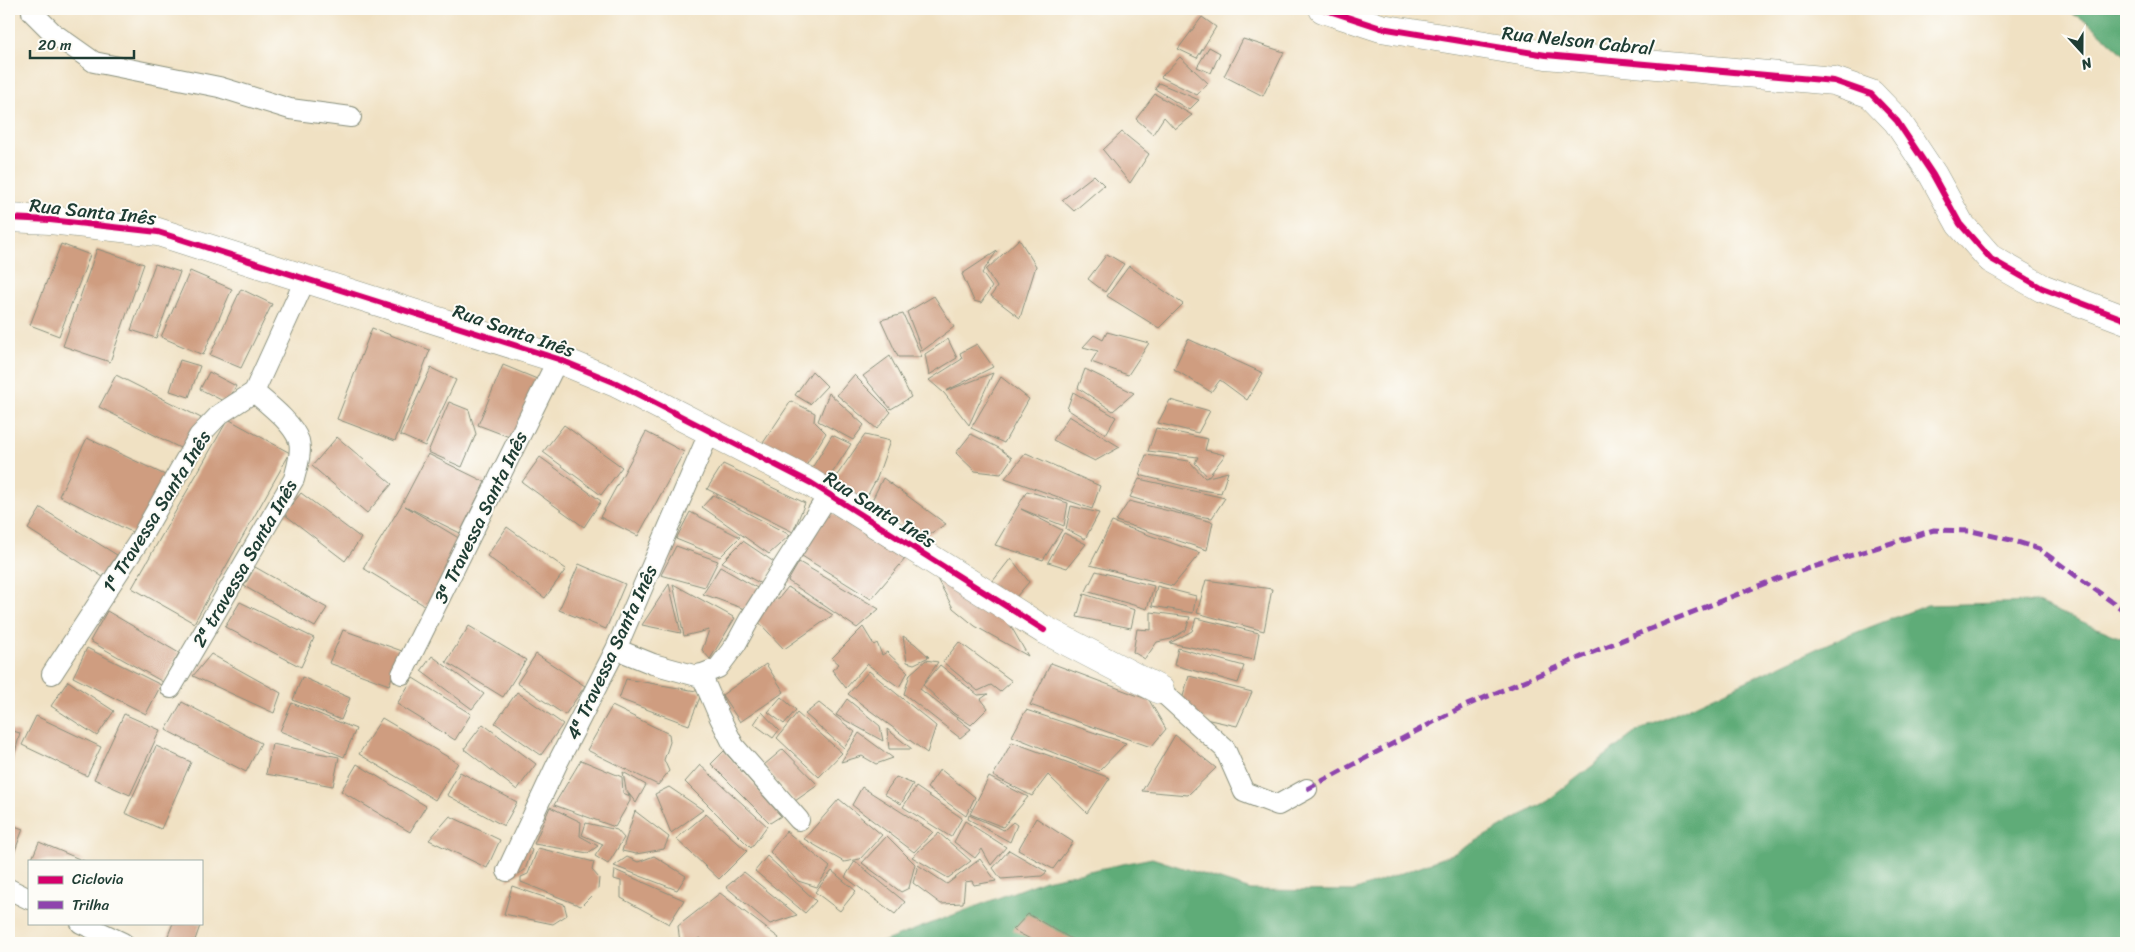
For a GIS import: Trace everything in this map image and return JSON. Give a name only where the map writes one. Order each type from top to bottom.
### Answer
[{"type":"street","name":"Rua Nelson Cabral","points":[[1323,9],[1381,28],[1546,55],[1834,81],[1871,94],[1897,121],[1934,175],[1960,224],[1991,259],[2042,288],[2126,320]]},
{"type":"street","name":"Rua Santa Inês","points":[[9,218],[50,220],[158,232],[558,359],[616,383],[811,483],[1044,630],[1160,690]]},
{"type":"lane","points":[[35,10],[53,33],[94,62],[219,87],[290,109],[351,117]]},
{"type":"lane","points":[[254,392],[306,278]]},
{"type":"lane","name":"3ª Travessa Santa Inês","points":[[402,674],[558,359]]},
{"type":"lane","name":"1ª Travessa Santa Inês","points":[[52,674],[139,541],[199,436],[220,414],[254,392]]},
{"type":"lane","name":"2ª travessa Santa Inês","points":[[171,688],[294,479],[300,457],[298,440],[286,420],[254,392]]},
{"type":"lane","name":"4ª Travessa Santa Inês","points":[[507,871],[557,764],[616,649],[710,431]]},
{"type":"lane","points":[[616,649],[653,664],[697,676],[718,668],[736,644],[749,620],[829,494]]},
{"type":"lane","points":[[701,674],[734,746],[799,820]]},
{"type":"lane","points":[[1160,690],[1225,750],[1244,792],[1278,805],[1307,789]]},
{"type":"lane","points":[[9,889],[28,898]]},
{"type":"lane","points":[[83,924],[123,943]]},
{"type":"green space","points":[[2062,9],[2126,9],[2126,56],[2087,21]]},
{"type":"green space","points":[[2035,602],[2126,640],[2126,943],[880,943],[1045,880],[1152,858],[1251,890],[1354,891],[1455,853],[1547,801],[1636,732],[1829,643],[1927,605]]},
{"type":"building","points":[[1202,17],[1216,27],[1197,58],[1178,49]]},
{"type":"building","points":[[1243,39],[1284,52],[1263,96],[1224,76]]},
{"type":"building","points":[[1209,47],[1220,53],[1211,73],[1197,67]]},
{"type":"building","points":[[1180,57],[1208,83],[1197,95],[1161,77]]},
{"type":"building","points":[[1159,83],[1199,100],[1189,110],[1155,89]]},
{"type":"building","points":[[1155,94],[1192,115],[1175,129],[1164,117],[1153,134],[1136,119]]},
{"type":"building","points":[[1122,132],[1149,154],[1130,183],[1103,150]]},
{"type":"building","points":[[1094,175],[1104,185],[1074,211],[1062,200]]},
{"type":"building","points":[[1019,239],[1036,266],[1020,318],[991,296],[997,287],[986,270]]},
{"type":"building","points":[[61,244],[90,255],[59,336],[30,325]]},
{"type":"building","points":[[97,249],[144,264],[110,362],[63,346]]},
{"type":"building","points":[[997,251],[982,273],[992,287],[981,303],[974,301],[962,274]]},
{"type":"building","points":[[1107,254],[1124,264],[1105,292],[1088,279]]},
{"type":"building","points":[[155,264],[180,272],[156,338],[131,330]]},
{"type":"building","points":[[1129,266],[1183,304],[1159,328],[1107,296]]},
{"type":"building","points":[[190,271],[232,289],[203,355],[161,337]]},
{"type":"building","points":[[241,289],[272,304],[241,368],[210,355]]},
{"type":"building","points":[[934,296],[954,327],[922,351],[907,312]]},
{"type":"building","points":[[903,314],[922,357],[898,357],[881,320]]},
{"type":"building","points":[[372,328],[430,350],[395,441],[337,419]]},
{"type":"building","points":[[1107,332],[1149,343],[1128,375],[1091,362],[1098,351],[1083,347],[1094,335],[1103,340]]},
{"type":"building","points":[[948,339],[957,358],[929,375],[925,354]]},
{"type":"building","points":[[1188,339],[1263,373],[1247,400],[1220,380],[1211,392],[1174,369]]},
{"type":"building","points":[[977,344],[993,367],[946,391],[993,373],[969,425],[944,393],[929,380],[962,359],[960,353]]},
{"type":"building","points":[[890,356],[911,397],[891,409],[863,376]]},
{"type":"building","points":[[180,360],[200,366],[189,397],[170,391]]},
{"type":"building","points":[[503,365],[537,379],[512,438],[478,425]]},
{"type":"building","points":[[431,368],[456,380],[425,446],[400,435]]},
{"type":"building","points":[[1085,369],[1134,393],[1113,411],[1078,388]]},
{"type":"building","points":[[812,371],[827,386],[810,404],[795,395]]},
{"type":"building","points":[[209,372],[236,386],[227,403],[200,389]]},
{"type":"building","points":[[116,375],[201,418],[184,450],[99,407]]},
{"type":"building","points":[[854,375],[891,412],[877,429],[837,395]]},
{"type":"building","points":[[1001,377],[1029,399],[1004,443],[971,428]]},
{"type":"building","points":[[1073,392],[1116,417],[1106,434],[1067,409]]},
{"type":"building","points":[[829,393],[864,425],[853,440],[818,421]]},
{"type":"building","points":[[1170,400],[1210,411],[1198,433],[1158,423]]},
{"type":"building","points":[[791,401],[815,413],[814,421],[826,433],[801,474],[759,449]]},
{"type":"building","points":[[449,402],[469,410],[476,434],[462,467],[428,452]]},
{"type":"building","points":[[1069,416],[1120,447],[1095,461],[1053,440]]},
{"type":"building","points":[[228,419],[290,453],[194,623],[132,588]]},
{"type":"building","points":[[564,425],[622,467],[601,495],[543,452]]},
{"type":"building","points":[[1156,428],[1208,439],[1205,450],[1225,455],[1208,477],[1195,463],[1198,457],[1148,451]]},
{"type":"building","points":[[646,432],[684,452],[638,536],[600,517]]},
{"type":"building","points":[[971,434],[999,448],[1012,458],[1001,474],[975,471],[956,453]]},
{"type":"building","points":[[832,435],[851,444],[829,478],[809,473]]},
{"type":"building","points":[[865,435],[890,441],[877,478],[865,500],[833,481]]},
{"type":"building","points":[[337,437],[392,484],[367,513],[312,466]]},
{"type":"building","points":[[87,438],[165,475],[136,534],[59,496]]},
{"type":"building","points":[[1026,453],[1100,486],[1092,509],[1005,478]]},
{"type":"building","points":[[428,454],[485,482],[460,533],[405,506],[467,543],[427,607],[363,568],[402,504]]},
{"type":"building","points":[[1146,455],[1189,461],[1205,478],[1228,472],[1221,493],[1139,475]]},
{"type":"building","points":[[540,457],[601,501],[584,527],[522,482]]},
{"type":"building","points":[[723,464],[805,503],[793,532],[707,489]]},
{"type":"building","points":[[883,478],[946,524],[920,540],[872,500]]},
{"type":"building","points":[[1139,479],[1225,498],[1212,518],[1191,515],[1130,497]]},
{"type":"building","points":[[1027,491],[1068,503],[1064,526],[1021,509],[1062,530],[1043,560],[995,545]]},
{"type":"building","points":[[301,493],[361,538],[345,561],[284,514]]},
{"type":"building","points":[[713,495],[790,535],[769,554],[702,507]]},
{"type":"building","points":[[1129,501],[1213,522],[1207,550],[1116,521]]},
{"type":"building","points":[[1071,506],[1099,513],[1085,539],[1066,529]]},
{"type":"building","points":[[41,508],[117,555],[103,577],[28,529]]},
{"type":"building","points":[[829,511],[905,559],[871,599],[802,556]]},
{"type":"building","points":[[690,512],[740,537],[720,557],[676,539]]},
{"type":"building","points":[[1112,522],[1200,553],[1173,586],[1090,565]]},
{"type":"building","points":[[507,527],[566,569],[545,598],[487,556]]},
{"type":"building","points":[[1064,533],[1086,544],[1067,568],[1048,562]]},
{"type":"building","points":[[743,541],[774,562],[763,585],[722,562]]},
{"type":"building","points":[[676,546],[718,561],[705,587],[661,575]]},
{"type":"building","points":[[1011,558],[1029,582],[1010,604],[989,586]]},
{"type":"building","points":[[799,562],[879,609],[857,628],[788,581]]},
{"type":"building","points":[[579,564],[625,584],[606,629],[559,610]]},
{"type":"building","points":[[255,567],[327,608],[315,627],[244,586]]},
{"type":"building","points":[[720,567],[759,589],[750,611],[703,594]]},
{"type":"building","points":[[1096,571],[1154,586],[1147,609],[1086,591]]},
{"type":"building","points":[[936,577],[1009,623],[1028,656],[975,626],[953,608]]},
{"type":"building","points":[[1206,580],[1272,589],[1264,631],[1197,613]]},
{"type":"building","points":[[669,584],[681,633],[642,625]]},
{"type":"building","points":[[673,584],[735,618],[710,659],[702,650],[709,630],[684,636]]},
{"type":"building","points":[[1157,586],[1196,596],[1193,613],[1152,606]]},
{"type":"building","points":[[788,587],[833,615],[784,649],[753,616],[765,600],[779,598]]},
{"type":"building","points":[[1084,594],[1135,610],[1131,628],[1077,617]]},
{"type":"building","points":[[240,602],[314,638],[301,667],[225,627]]},
{"type":"building","points":[[107,611],[179,653],[163,682],[90,641]]},
{"type":"building","points":[[1151,612],[1190,617],[1186,630],[1171,639],[1157,642],[1145,659],[1133,652],[1137,629],[1151,630]]},
{"type":"building","points":[[1196,618],[1259,633],[1254,660],[1170,643],[1192,631]]},
{"type":"building","points":[[469,626],[526,660],[503,697],[446,662]]},
{"type":"building","points":[[863,627],[874,645],[877,643],[882,655],[887,652],[908,672],[899,687],[867,664],[846,688],[832,670],[839,664],[832,658]]},
{"type":"building","points":[[343,630],[402,651],[389,685],[329,663]]},
{"type":"building","points":[[903,636],[929,657],[914,664],[907,662]]},
{"type":"building","points":[[959,642],[1012,681],[1000,692],[991,685],[978,691],[943,662]]},
{"type":"building","points":[[87,648],[161,685],[146,714],[73,677]]},
{"type":"building","points":[[1178,648],[1244,666],[1238,683],[1174,665]]},
{"type":"building","points":[[211,654],[281,693],[274,713],[193,676]]},
{"type":"building","points":[[536,654],[585,686],[565,715],[517,683]]},
{"type":"building","points":[[432,656],[484,694],[472,709],[421,671]]},
{"type":"building","points":[[926,660],[938,662],[920,689],[971,729],[960,738],[904,694],[910,674]]},
{"type":"building","points":[[1051,663],[1149,700],[1166,729],[1151,747],[1030,705]]},
{"type":"building","points":[[766,664],[784,692],[740,722],[722,695]]},
{"type":"building","points":[[940,665],[978,695],[988,694],[981,699],[988,708],[971,725],[953,713],[923,685]]},
{"type":"building","points":[[869,671],[936,726],[927,753],[848,694]]},
{"type":"building","points":[[1189,676],[1252,692],[1237,726],[1178,713]]},
{"type":"building","points":[[302,677],[350,698],[341,720],[293,700]]},
{"type":"building","points":[[413,678],[471,714],[455,740],[397,704]]},
{"type":"building","points":[[626,679],[702,692],[689,725],[619,699]]},
{"type":"building","points":[[68,681],[114,711],[97,736],[51,706]]},
{"type":"building","points":[[517,692],[563,724],[541,755],[495,723]]},
{"type":"building","points":[[781,697],[796,710],[784,724],[768,712]]},
{"type":"building","points":[[847,699],[880,726],[883,741],[836,715]]},
{"type":"building","points":[[182,702],[261,743],[246,772],[166,730]]},
{"type":"building","points":[[292,703],[356,729],[344,757],[280,731]]},
{"type":"building","points":[[819,703],[855,732],[844,748],[805,714]]},
{"type":"building","points":[[612,706],[669,734],[670,742],[664,760],[669,771],[658,785],[587,750]]},
{"type":"building","points":[[1026,710],[1126,743],[1099,771],[1012,736]]},
{"type":"building","points":[[762,712],[779,730],[773,738],[754,724]]},
{"type":"building","points":[[797,713],[842,753],[819,777],[777,738]]},
{"type":"building","points":[[124,714],[160,730],[130,795],[94,779]]},
{"type":"building","points":[[36,716],[101,747],[87,776],[22,745]]},
{"type":"building","points":[[382,718],[458,763],[435,800],[359,754]]},
{"type":"building","points":[[483,724],[536,764],[517,790],[464,749]]},
{"type":"building","points":[[887,729],[912,749],[889,749]]},
{"type":"building","points":[[9,730],[20,733],[9,776]]},
{"type":"building","points":[[859,733],[893,758],[876,764],[862,756],[841,762]]},
{"type":"building","points":[[1175,735],[1216,768],[1188,795],[1142,791]]},
{"type":"building","points":[[1012,742],[1110,778],[1087,813],[1048,775],[1032,796],[993,776]]},
{"type":"building","points":[[272,744],[339,757],[333,786],[266,774]]},
{"type":"building","points":[[156,746],[191,762],[161,829],[125,813]]},
{"type":"building","points":[[783,749],[818,785],[795,801],[764,765]]},
{"type":"building","points":[[724,751],[781,816],[770,823],[711,764]]},
{"type":"building","points":[[581,760],[622,777],[623,793],[630,796],[630,801],[615,827],[554,805]]},
{"type":"building","points":[[357,764],[426,806],[410,832],[341,791]]},
{"type":"building","points":[[700,765],[767,826],[751,848],[685,782]]},
{"type":"building","points":[[940,769],[975,797],[966,816],[927,788]]},
{"type":"building","points":[[460,772],[517,802],[504,826],[447,795]]},
{"type":"building","points":[[623,772],[646,785],[636,803],[626,790]]},
{"type":"building","points":[[896,777],[913,784],[901,804],[884,794]]},
{"type":"building","points":[[989,777],[1028,797],[1003,827],[970,814]]},
{"type":"building","points":[[669,787],[703,810],[671,833],[655,794]]},
{"type":"building","points":[[862,787],[933,832],[914,852],[852,805]]},
{"type":"building","points":[[916,787],[962,818],[951,837],[903,807]]},
{"type":"building","points":[[839,799],[882,835],[860,859],[844,862],[804,839]]},
{"type":"building","points":[[550,807],[581,822],[580,836],[598,846],[588,853],[534,844]]},
{"type":"building","points":[[635,811],[669,837],[664,849],[636,854],[622,851]]},
{"type":"building","points":[[706,814],[747,851],[719,879],[676,839]]},
{"type":"building","points":[[969,815],[1004,830],[1013,822],[1017,825],[1010,842],[968,819]]},
{"type":"building","points":[[450,816],[500,840],[487,868],[429,840]]},
{"type":"building","points":[[1036,818],[1073,842],[1053,869],[1018,850]]},
{"type":"building","points":[[965,821],[1006,847],[991,865],[982,849],[975,858],[954,842]]},
{"type":"building","points":[[586,823],[617,830],[624,838],[608,864],[595,856],[603,844],[582,835]]},
{"type":"building","points":[[9,824],[23,829],[10,864],[9,863]]},
{"type":"building","points":[[786,831],[830,867],[817,887],[798,881],[770,852]]},
{"type":"building","points":[[939,833],[971,861],[948,878],[912,857]]},
{"type":"building","points":[[887,836],[915,864],[909,888],[901,892],[862,863]]},
{"type":"building","points":[[39,842],[82,860],[31,860]]},
{"type":"building","points":[[524,845],[532,850],[525,870],[507,881]]},
{"type":"building","points":[[538,848],[594,862],[592,870],[599,878],[598,889],[581,906],[521,882],[521,877],[528,874]]},
{"type":"building","points":[[1009,850],[1047,872],[1042,876],[1001,879],[993,868]]},
{"type":"building","points":[[654,856],[686,876],[677,890],[614,866],[627,857],[638,862]]},
{"type":"building","points":[[767,856],[816,901],[805,913],[755,871]]},
{"type":"building","points":[[980,859],[996,881],[974,885],[972,881],[965,882],[963,903],[941,904],[913,883],[918,865],[947,884]]},
{"type":"building","points":[[855,861],[905,902],[895,914],[845,877]]},
{"type":"building","points":[[615,870],[684,900],[669,924],[621,898],[621,881],[614,879]]},
{"type":"building","points":[[832,871],[856,891],[840,911],[815,892]]},
{"type":"building","points":[[744,872],[797,915],[770,924],[726,887]]},
{"type":"building","points":[[512,886],[564,904],[567,915],[553,924],[504,914]]},
{"type":"building","points":[[720,893],[779,938],[776,943],[706,943],[700,938],[690,943],[680,943],[678,926]]},
{"type":"building","points":[[1028,914],[1075,941],[1072,943],[1038,943],[1013,930]]},
{"type":"building","points":[[173,924],[201,924],[195,940],[165,943]]},
{"type":"marked path","points":[[1307,789],[1460,708],[1605,647],[1781,577],[1934,530],[1972,531],[2039,549],[2126,612]]},
{"type":"cycle path","points":[[1323,9],[1381,28],[1546,55],[1834,81],[1871,94],[1897,121],[1933,175],[1960,224],[1991,259],[2042,288],[2126,320]]},
{"type":"cycle path","points":[[9,218],[50,220],[158,232],[558,359],[616,383],[811,483],[1044,630]]}]
